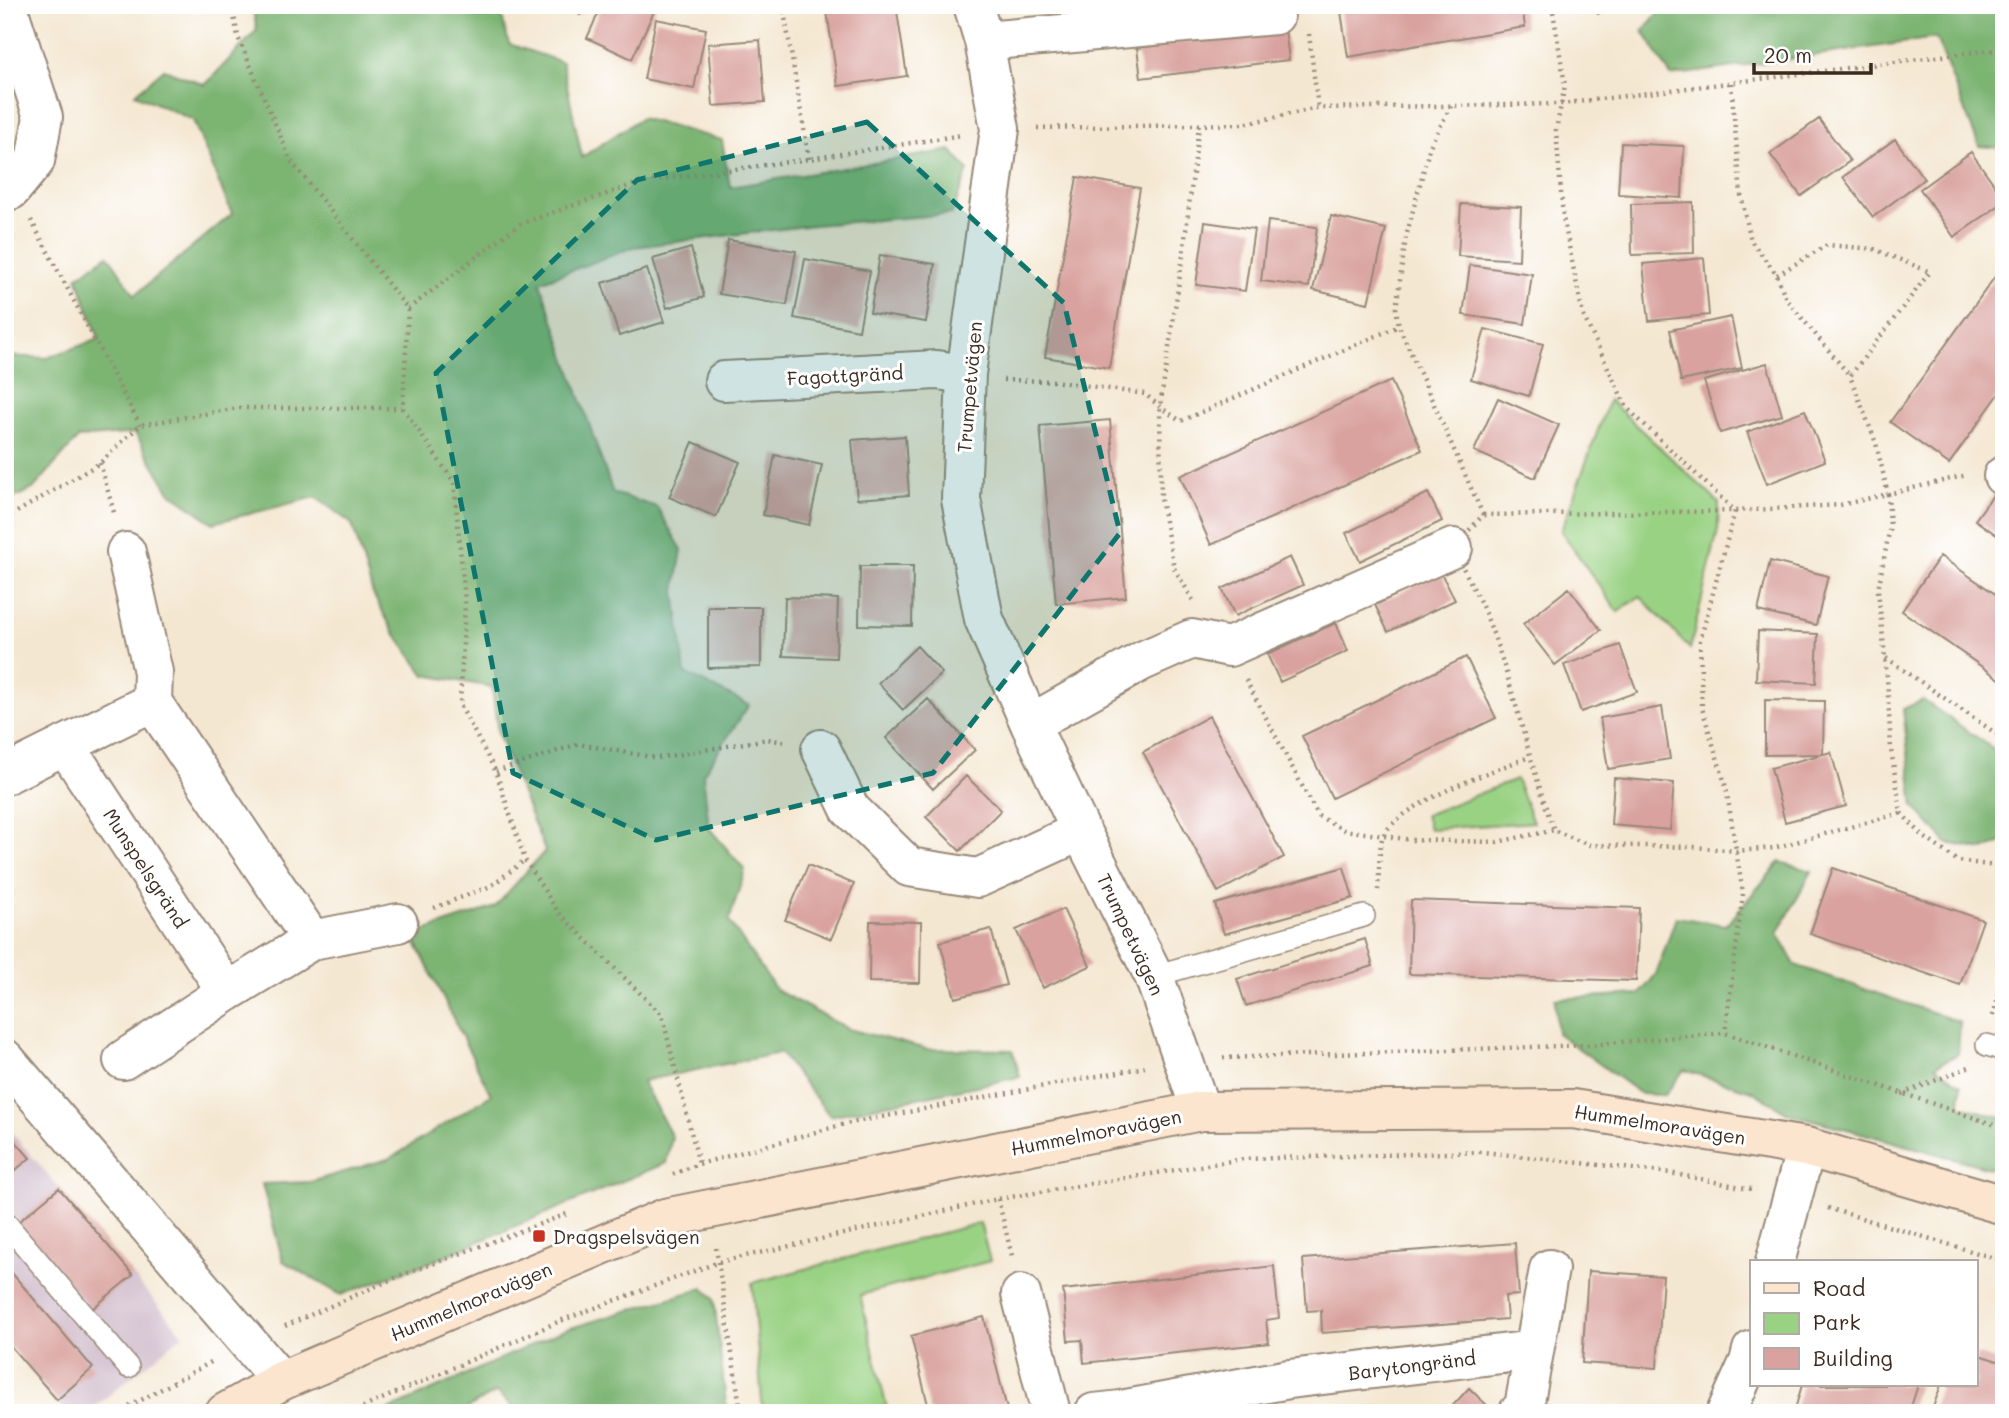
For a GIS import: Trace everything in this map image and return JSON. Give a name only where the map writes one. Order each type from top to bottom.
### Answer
[{"type":"street","points":[[7,5],[43,117],[35,161],[8,191]]},
{"type":"street","name":"Trumpetvägen","points":[[973,5],[984,41],[1000,129],[966,374],[961,499],[985,619],[1030,724],[1154,976],[1201,1111]]},
{"type":"street","points":[[984,41],[1291,20]]},
{"type":"street","name":"Fagottgränd","points":[[724,381],[937,370],[966,374]]},
{"type":"street","points":[[1030,724],[1142,661],[1192,639],[1228,647],[1453,548]]},
{"type":"street","points":[[125,552],[153,672],[152,702],[312,940]]},
{"type":"street","points":[[5,775],[152,702]]},
{"type":"street","name":"Munspelsgränd","points":[[65,745],[227,992]]},
{"type":"street","points":[[821,749],[850,809],[909,867],[978,878],[1081,831]]},
{"type":"street","points":[[123,1060],[312,940],[398,923]]},
{"type":"street","points":[[5,1059],[281,1381]]},
{"type":"street","name":"Hummelmoravägen","points":[[225,1413],[281,1381],[665,1218],[1201,1111],[1573,1109],[1806,1147],[2004,1205]]},
{"type":"street","points":[[1776,1260],[1806,1147]]},
{"type":"street","points":[[1518,1413],[1524,1407],[1549,1269]]},
{"type":"street","points":[[1021,1294],[1051,1413]]},
{"type":"street","name":"Barytongränd","points":[[1113,1412],[1289,1379],[1534,1350]]},
{"type":"street","points":[[1726,1413],[1750,1358]]},
{"type":"street","points":[[1260,1413],[1289,1379]]},
{"type":"lane","points":[[1154,976],[1364,916]]},
{"type":"lane","points":[[5,1222],[128,1367]]},
{"type":"path","points":[[232,5],[239,37],[291,161],[408,309],[403,408],[454,482],[465,603],[460,705],[496,772],[525,860],[558,912],[662,1015],[719,1262],[741,1413]]},
{"type":"path","points":[[783,5],[809,159]]},
{"type":"path","points":[[1552,5],[1565,85],[1556,130],[1563,217],[1583,315],[1627,408],[1735,511]]},
{"type":"path","points":[[1291,20],[1318,108]]},
{"type":"path","points":[[408,309],[520,224],[641,182],[1000,129],[1244,124],[1318,108],[1561,104],[1969,52],[2004,50]]},
{"type":"path","points":[[1731,83],[1741,195],[1751,242],[1777,275],[1786,299],[1850,376],[1876,443],[1888,494],[1890,527],[1878,590],[1891,750],[1901,813],[1924,837],[1958,861],[2004,867]]},
{"type":"path","points":[[1451,106],[1430,146],[1406,237],[1396,309],[1399,326],[1483,515]]},
{"type":"path","points":[[1199,125],[1184,255],[1160,407],[1161,500],[1174,568],[1201,614],[1228,647],[1318,816],[1344,830],[1412,841],[1497,842],[1554,830],[1589,845],[1695,847],[1736,851],[1774,848],[1901,813]]},
{"type":"path","points":[[8,191],[24,207],[140,425]]},
{"type":"path","points":[[1777,275],[1827,245],[1874,249],[1930,272],[1850,376]]},
{"type":"path","points":[[966,374],[996,380],[1053,381],[1145,394],[1181,421],[1399,326]]},
{"type":"path","points":[[5,519],[100,463],[140,425],[238,408],[403,408]]},
{"type":"path","points":[[100,463],[125,552]]},
{"type":"path","points":[[1554,830],[1539,791],[1513,696],[1486,616],[1453,548],[1483,515],[1735,511],[1840,505],[1976,473],[2003,476]]},
{"type":"path","points":[[1725,1033],[1743,894],[1727,787],[1702,708],[1700,641],[1735,511]]},
{"type":"path","points":[[1885,658],[2004,739]]},
{"type":"path","points":[[496,772],[578,744],[657,758],[768,739],[821,749]]},
{"type":"path","points":[[1364,916],[1377,909],[1383,836],[1403,814],[1478,775],[1530,757]]},
{"type":"path","points":[[398,923],[491,886],[525,860]]},
{"type":"path","points":[[350,1413],[560,1321],[719,1262],[998,1199],[1243,1159],[1483,1153],[1670,1172],[1793,1198],[2004,1261]]},
{"type":"path","points":[[998,1199],[1021,1294]]},
{"type":"highlighted area","points":[[867,122],[1064,303],[1120,533],[933,773],[656,840],[513,773],[436,373],[637,180]]},
{"type":"shaded area","points":[[5,1124],[183,1335],[87,1413],[66,1413],[5,1340]]},
{"type":"green space","points":[[252,5],[499,5],[509,44],[562,62],[582,157],[641,118],[722,140],[730,187],[951,150],[968,170],[952,214],[814,225],[634,247],[540,282],[613,493],[657,507],[682,550],[675,591],[685,673],[749,705],[703,774],[709,828],[745,870],[729,921],[776,990],[848,1029],[927,1049],[1013,1050],[1020,1077],[830,1116],[780,1053],[642,1081],[672,1137],[666,1163],[430,1262],[341,1295],[283,1261],[262,1184],[310,1182],[391,1158],[491,1095],[412,935],[495,907],[545,851],[498,734],[492,687],[425,675],[392,629],[373,594],[352,524],[316,497],[213,523],[170,492],[135,433],[78,438],[33,489],[5,502],[5,356],[46,358],[99,339],[77,277],[108,255],[135,295],[232,214],[193,120],[135,94],[164,69],[205,85],[257,30]]},
{"type":"green space","points":[[1664,5],[2004,5],[2004,148],[1979,146],[1936,38],[1671,76],[1643,31]]},
{"type":"green space","points":[[1609,400],[1719,503],[1718,530],[1690,649],[1640,596],[1618,612],[1561,531]]},
{"type":"green space","points":[[1923,700],[2004,758],[2004,841],[1984,850],[1947,843],[1914,806],[1903,709]]},
{"type":"green space","points":[[1516,779],[1533,822],[1429,829],[1425,815]]},
{"type":"green space","points":[[1780,862],[1812,871],[1778,933],[1795,965],[1960,1022],[1958,1054],[1935,1066],[1961,1085],[1960,1106],[2004,1118],[2004,1172],[1788,1113],[1752,1091],[1684,1070],[1665,1095],[1641,1094],[1557,1033],[1555,999],[1640,994],[1656,974],[1676,917],[1726,925]]},
{"type":"green space","points":[[980,1223],[990,1261],[860,1295],[888,1413],[763,1413],[752,1283]]},
{"type":"green space","points":[[703,1288],[714,1298],[727,1413],[519,1413],[497,1392],[459,1413],[382,1413],[564,1330]]},
{"type":"building","points":[[567,5],[587,5],[580,15]]},
{"type":"building","points":[[602,5],[657,5],[632,59],[587,38]]},
{"type":"building","points":[[826,5],[896,5],[907,76],[838,86]]},
{"type":"building","points":[[1340,5],[1522,5],[1525,27],[1348,57]]},
{"type":"building","points":[[1591,5],[1611,5],[1598,14]]},
{"type":"building","points":[[656,19],[706,29],[694,89],[644,79]]},
{"type":"building","points":[[1285,29],[1289,60],[1141,78],[1137,48]]},
{"type":"building","points":[[760,40],[765,102],[713,106],[708,44]]},
{"type":"building","points":[[1819,119],[1850,161],[1801,196],[1770,154]]},
{"type":"building","points":[[1895,139],[1924,179],[1873,217],[1843,177]]},
{"type":"building","points":[[1621,143],[1684,146],[1682,198],[1618,194]]},
{"type":"building","points":[[1971,152],[2004,198],[2004,202],[1954,237],[1920,189]]},
{"type":"building","points":[[1077,177],[1140,188],[1109,368],[1045,357]]},
{"type":"building","points":[[1693,202],[1694,253],[1632,255],[1631,204]]},
{"type":"building","points":[[1461,204],[1521,207],[1519,260],[1458,256]]},
{"type":"building","points":[[1331,216],[1386,229],[1368,303],[1313,290]]},
{"type":"building","points":[[1268,221],[1317,227],[1309,287],[1261,281]]},
{"type":"building","points":[[1205,222],[1254,229],[1245,291],[1196,285]]},
{"type":"building","points":[[728,240],[796,251],[787,305],[719,294]]},
{"type":"building","points":[[691,248],[704,297],[667,308],[653,259]]},
{"type":"building","points":[[880,255],[935,264],[926,322],[870,313]]},
{"type":"building","points":[[1704,258],[1709,315],[1649,321],[1643,264]]},
{"type":"building","points":[[805,259],[870,271],[859,330],[794,318]]},
{"type":"building","points":[[1470,265],[1532,274],[1525,324],[1463,315]]},
{"type":"building","points":[[647,269],[664,322],[619,336],[602,283]]},
{"type":"building","points":[[1997,274],[2004,279],[2004,387],[1949,464],[1890,422]]},
{"type":"building","points":[[1731,317],[1742,368],[1681,381],[1670,330]]},
{"type":"building","points":[[1485,329],[1543,344],[1529,396],[1471,379]]},
{"type":"building","points":[[1767,363],[1782,415],[1720,433],[1704,381]]},
{"type":"building","points":[[1391,381],[1422,450],[1211,545],[1180,476]]},
{"type":"building","points":[[1498,398],[1559,425],[1535,478],[1474,451]]},
{"type":"building","points":[[1805,410],[1825,461],[1767,484],[1747,432]]},
{"type":"building","points":[[1110,420],[1126,597],[1056,604],[1040,426]]},
{"type":"building","points":[[905,436],[909,495],[857,499],[852,440]]},
{"type":"building","points":[[693,442],[740,462],[716,517],[669,497]]},
{"type":"building","points":[[775,455],[822,465],[809,525],[763,515]]},
{"type":"building","points":[[1996,491],[2004,496],[2004,540],[1975,520]]},
{"type":"building","points":[[1428,493],[1442,521],[1360,561],[1346,533]]},
{"type":"building","points":[[1940,556],[2004,600],[2004,682],[1902,611]]},
{"type":"building","points":[[1290,557],[1303,585],[1235,616],[1222,589]]},
{"type":"building","points":[[1770,561],[1828,576],[1816,625],[1758,611]]},
{"type":"building","points":[[860,566],[913,566],[912,626],[859,625]]},
{"type":"building","points":[[1441,573],[1455,600],[1388,632],[1375,605]]},
{"type":"building","points":[[1569,588],[1601,630],[1555,665],[1523,624]]},
{"type":"building","points":[[785,597],[838,599],[836,658],[783,656]]},
{"type":"building","points":[[708,607],[761,607],[761,667],[708,668]]},
{"type":"building","points":[[1336,623],[1348,651],[1280,682],[1267,654]]},
{"type":"building","points":[[1758,631],[1818,634],[1816,683],[1756,680]]},
{"type":"building","points":[[1620,645],[1637,692],[1581,712],[1564,665]]},
{"type":"building","points":[[917,646],[942,673],[903,710],[878,683]]},
{"type":"building","points":[[1466,657],[1496,718],[1332,798],[1302,736]]},
{"type":"building","points":[[928,699],[975,750],[933,789],[886,738]]},
{"type":"building","points":[[1765,700],[1824,701],[1823,754],[1765,755]]},
{"type":"building","points":[[1662,707],[1670,759],[1608,769],[1600,718]]},
{"type":"building","points":[[1209,716],[1284,857],[1218,892],[1143,752]]},
{"type":"building","points":[[1831,752],[1846,806],[1785,822],[1771,768]]},
{"type":"building","points":[[966,776],[1001,810],[960,851],[926,817]]},
{"type":"building","points":[[1614,778],[1674,783],[1670,830],[1611,825]]},
{"type":"building","points":[[808,865],[854,884],[831,939],[785,920]]},
{"type":"building","points":[[1344,867],[1353,898],[1224,934],[1215,904]]},
{"type":"building","points":[[1833,868],[1983,920],[1960,985],[1810,934]]},
{"type":"building","points":[[1411,900],[1639,908],[1636,981],[1409,974]]},
{"type":"building","points":[[1063,909],[1090,966],[1043,988],[1016,930]]},
{"type":"building","points":[[870,921],[921,922],[920,983],[869,982]]},
{"type":"building","points":[[991,929],[1006,985],[955,998],[940,942]]},
{"type":"building","points":[[1365,939],[1373,966],[1246,1006],[1237,979]]},
{"type":"building","points":[[5,1129],[30,1158],[5,1179]]},
{"type":"building","points":[[59,1188],[133,1275],[92,1309],[18,1222]]},
{"type":"building","points":[[1515,1243],[1519,1295],[1505,1296],[1507,1319],[1322,1333],[1321,1310],[1307,1311],[1303,1259]]},
{"type":"building","points":[[5,1265],[93,1368],[57,1400],[5,1340]]},
{"type":"building","points":[[1274,1266],[1279,1318],[1266,1320],[1269,1343],[1084,1363],[1082,1340],[1068,1341],[1063,1290]]},
{"type":"building","points":[[1588,1271],[1663,1276],[1657,1368],[1582,1363]]},
{"type":"building","points":[[984,1317],[1008,1413],[930,1413],[911,1336]]},
{"type":"building","points":[[1978,1355],[2004,1363],[2004,1413],[1931,1413],[1941,1386],[1978,1386]]},
{"type":"building","points":[[1802,1386],[1918,1386],[1909,1413],[1794,1413]]},
{"type":"building","points":[[1469,1388],[1495,1413],[1446,1413]]},
{"type":"place","name":"Dragspelsvägen","points":[[539,1236]]}]
